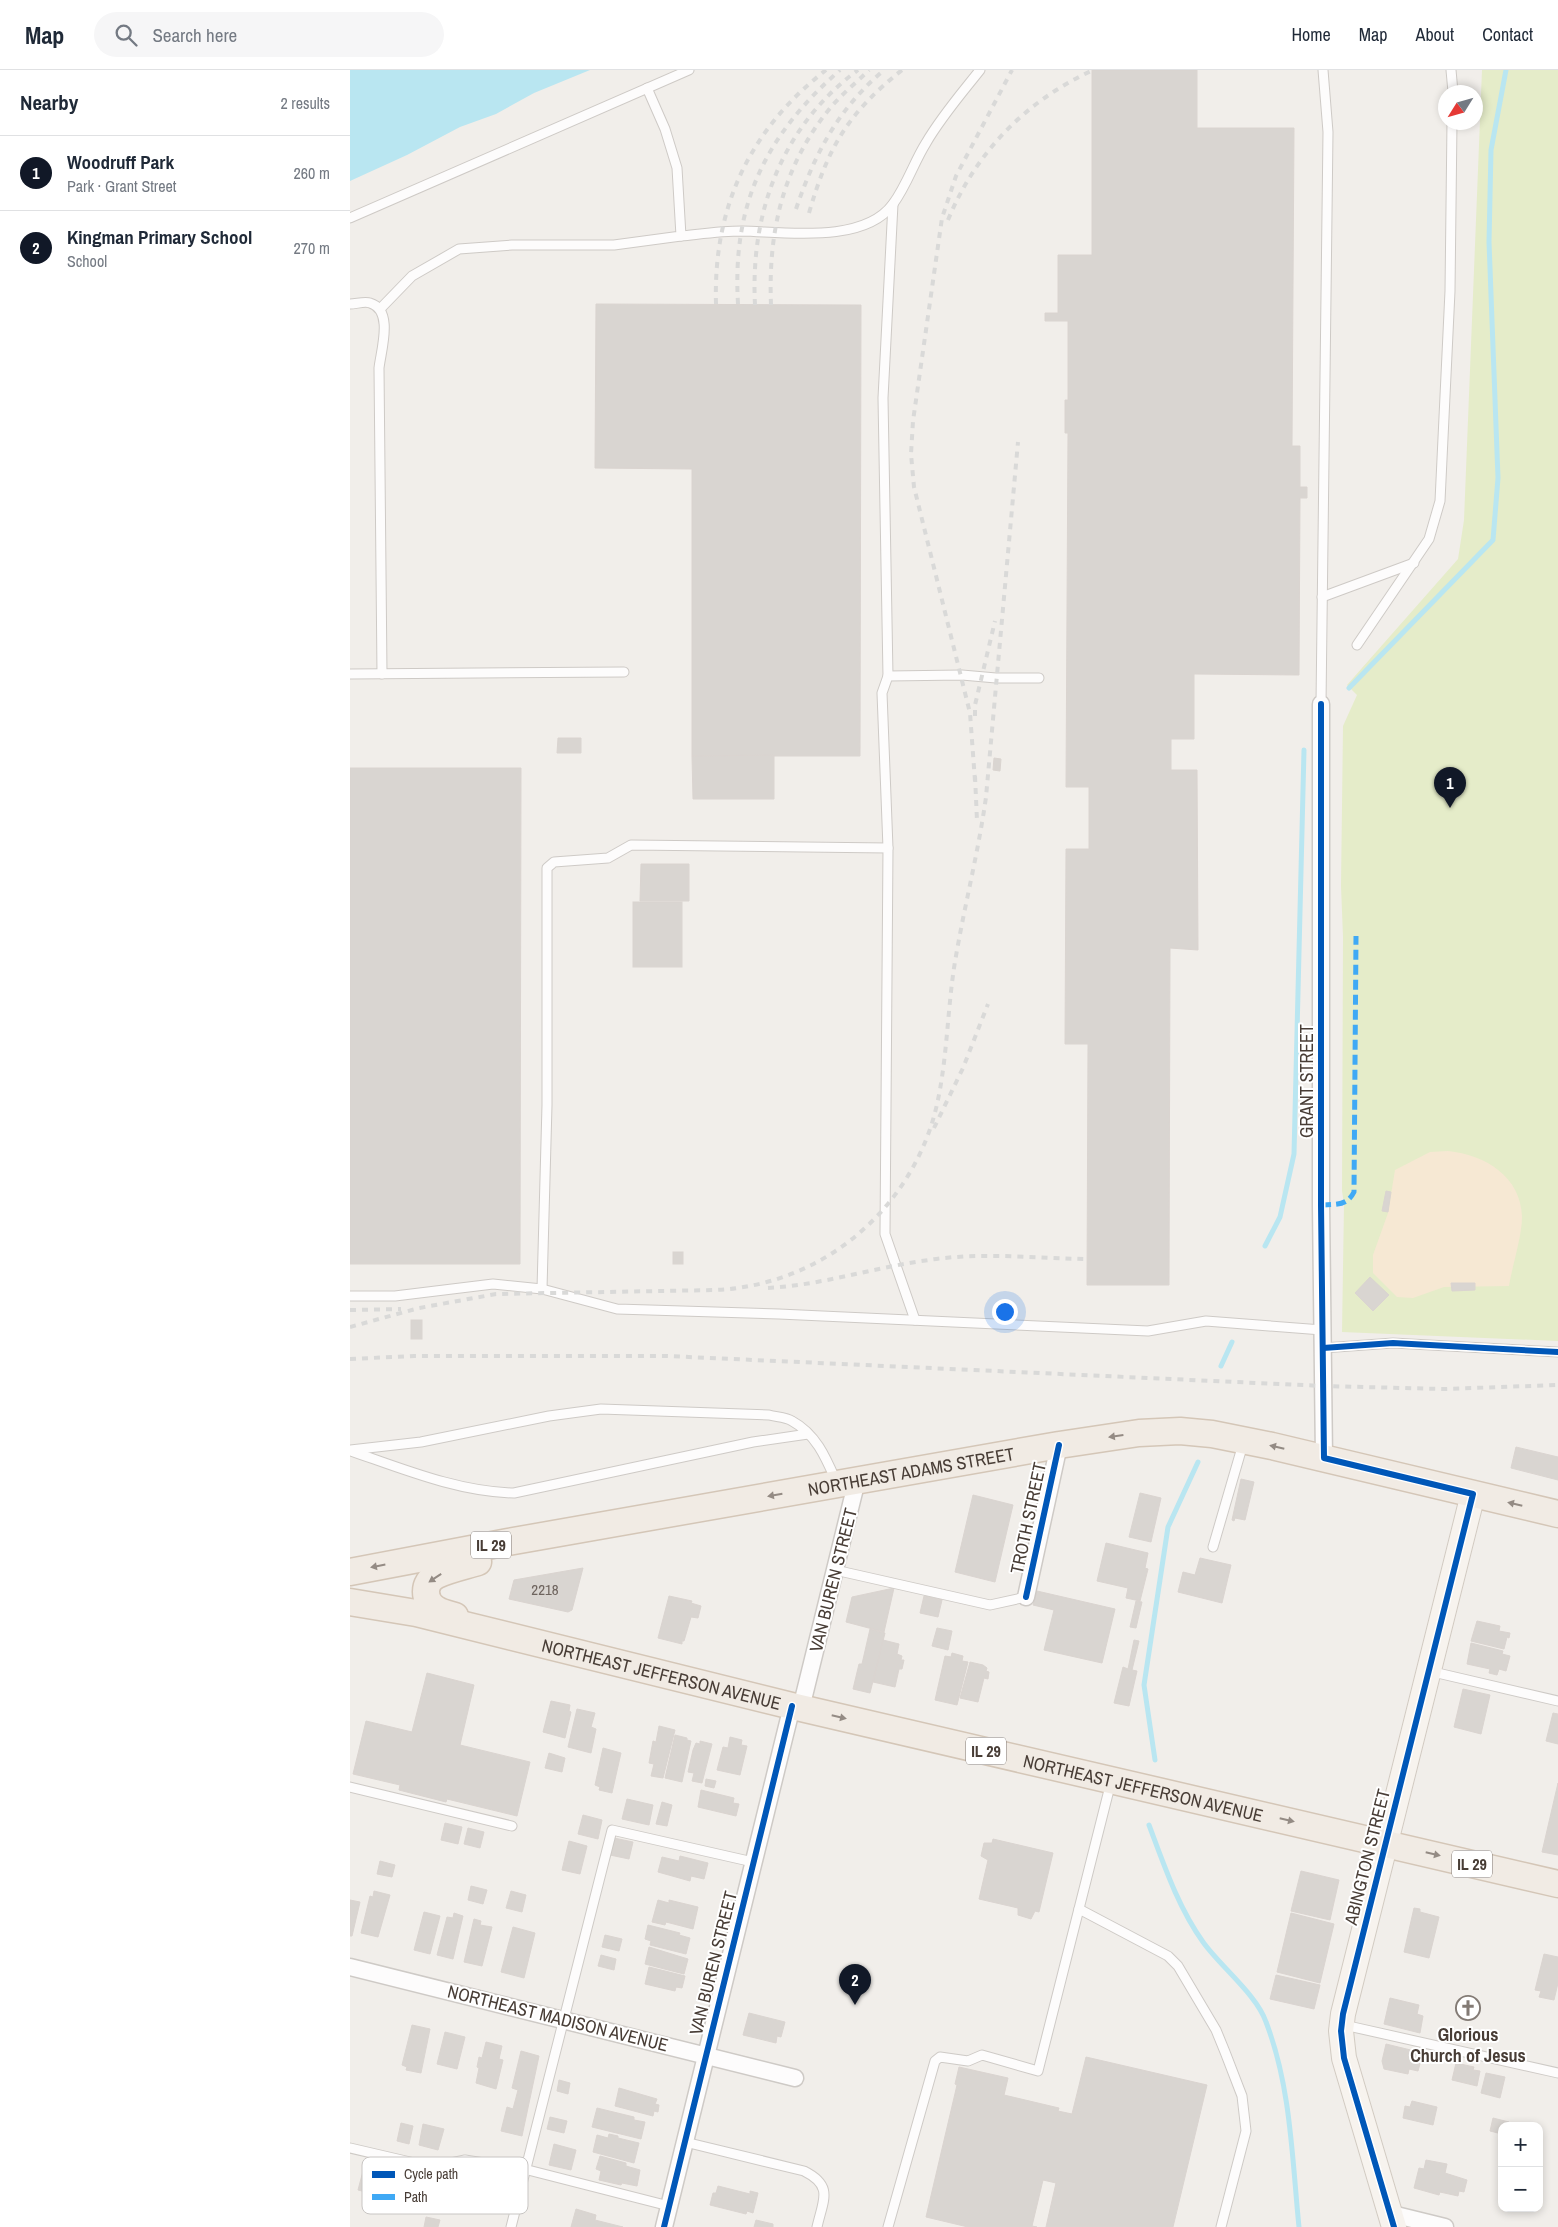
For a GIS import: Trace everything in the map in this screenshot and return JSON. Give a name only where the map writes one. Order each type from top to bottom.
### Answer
[{"type":"main road","name":"NORTHEAST ADAMS STREET","points":[[350,1572],[1059,1445],[1123,1435],[1172,1432],[1212,1434],[1244,1440],[1558,1514]]},
{"type":"main road","points":[[587,1655],[438,1610],[428,1601],[426,1587],[429,1581],[436,1575],[513,1551],[632,1520]]},
{"type":"main road","name":"NORTHEAST JEFFERSON AVENUE","points":[[350,1602],[416,1613],[797,1707],[1558,1884]]},
{"type":"street","name":"GRANT STREET","points":[[1321,704],[1324,1458]]},
{"type":"street","name":"TROTH STREET","points":[[1026,1597],[1059,1445]]},
{"type":"street","name":"VAN BUREN STREET","points":[[664,2227],[753,1862],[835,1570],[847,1482]]},
{"type":"street","name":"ABINGTON STREET","points":[[1393,2221],[1368,2144],[1344,2058],[1342,2024],[1473,1494]]},
{"type":"street","name":"NORTHEAST MADISON AVENUE","points":[[350,1966],[706,2054],[795,2078]]},
{"type":"street","points":[[1393,2221],[1445,2227]]},
{"type":"lane","points":[[350,218],[689,70]]},
{"type":"lane","points":[[380,309],[412,276],[459,249],[512,245],[614,244],[731,232],[773,234],[833,232],[869,222],[884,213],[893,204],[926,143],[980,70]]},
{"type":"lane","points":[[1321,704],[1328,132],[1323,70]]},
{"type":"lane","points":[[1451,70],[1452,85]]},
{"type":"lane","points":[[646,88],[666,129],[677,168],[681,236]]},
{"type":"lane","points":[[1357,645],[1429,539],[1440,501],[1450,291],[1452,130]]},
{"type":"lane","points":[[893,204],[883,398],[888,676],[882,693],[888,848],[884,1234],[915,1320]]},
{"type":"lane","points":[[350,304],[369,302],[380,309],[385,322],[379,368],[382,674]]},
{"type":"lane","points":[[1322,597],[1414,562]]},
{"type":"lane","points":[[350,674],[624,672]]},
{"type":"lane","points":[[888,676],[962,675],[996,678],[1039,678]]},
{"type":"lane","points":[[542,1288],[547,1105],[546,868],[554,862],[608,858],[630,845],[888,848]]},
{"type":"lane","points":[[350,1296],[395,1296],[493,1284],[542,1288],[617,1309],[1148,1331],[1206,1321],[1322,1330]]},
{"type":"lane","points":[[1323,1348],[1393,1343],[1558,1352]]},
{"type":"lane","points":[[350,1451],[421,1442],[549,1416],[601,1409],[769,1415],[792,1420],[822,1449],[847,1482]]},
{"type":"lane","points":[[350,1451],[412,1472],[489,1493],[514,1493],[752,1442],[808,1434]]},
{"type":"lane","points":[[1213,1547],[1244,1440]]},
{"type":"lane","points":[[835,1570],[990,1605],[1026,1597]]},
{"type":"lane","points":[[1429,1671],[1558,1701]]},
{"type":"lane","points":[[888,2227],[935,2060],[940,2057],[968,2061],[982,2055],[1038,2071],[1112,1780]]},
{"type":"lane","points":[[350,1787],[512,1826]]},
{"type":"lane","points":[[528,2162],[612,1830],[753,1862]]},
{"type":"lane","points":[[1079,1909],[1168,1956],[1189,1983],[1216,2030],[1242,2096],[1246,2131],[1221,2227]]},
{"type":"lane","points":[[1342,2024],[1558,2073]]},
{"type":"lane","points":[[686,2142],[804,2171],[818,2178],[823,2186],[824,2196],[817,2227]]},
{"type":"lane","points":[[350,2148],[389,2157]]},
{"type":"lane","points":[[528,2171],[669,2206]]},
{"type":"lane","points":[[511,2227],[514,2214]]},
{"type":"green space","points":[[1482,70],[1558,70],[1558,1341],[1342,1332],[1344,1204],[1342,1191],[1343,937],[1341,886],[1343,726],[1357,695],[1347,685],[1458,559],[1464,520],[1480,130],[1483,130],[1483,85],[1481,85]]},
{"type":"sand","points":[[1448,1151],[1475,1157],[1487,1163],[1508,1179],[1515,1190],[1520,1203],[1522,1225],[1509,1286],[1444,1287],[1413,1298],[1397,1297],[1373,1273],[1373,1255],[1388,1213],[1395,1170],[1430,1152]]},
{"type":"water","points":[[350,70],[590,70],[534,93],[496,114],[460,127],[407,155],[350,181]]},
{"type":"building","points":[[1092,70],[1197,70],[1197,128],[1294,128],[1292,446],[1300,446],[1300,487],[1307,487],[1307,498],[1300,498],[1299,675],[1194,674],[1194,739],[1171,739],[1171,770],[1197,770],[1198,950],[1170,948],[1169,1285],[1087,1285],[1088,1044],[1065,1044],[1066,849],[1089,849],[1089,787],[1066,787],[1068,433],[1065,433],[1065,400],[1068,400],[1068,321],[1045,321],[1045,313],[1058,313],[1058,255],[1092,255]]},
{"type":"building","points":[[596,304],[861,305],[860,756],[692,756],[692,469],[595,468]]},
{"type":"building","points":[[558,738],[581,738],[581,753],[557,753]]},
{"type":"building","points":[[774,755],[774,799],[693,799],[692,756]]},
{"type":"building","points":[[994,758],[1001,759],[1000,771],[993,770]]},
{"type":"building","points":[[350,768],[521,768],[520,1264],[350,1264]]},
{"type":"building","points":[[641,864],[689,864],[689,901],[640,901]]},
{"type":"building","points":[[633,902],[682,902],[682,967],[633,967]]},
{"type":"building","points":[[1386,1191],[1391,1192],[1388,1212],[1382,1211]]},
{"type":"building","points":[[673,1252],[683,1252],[683,1264],[673,1264]]},
{"type":"building","points":[[1370,1277],[1389,1295],[1373,1311],[1355,1293]]},
{"type":"building","points":[[1451,1283],[1475,1283],[1475,1290],[1452,1291]]},
{"type":"building","points":[[411,1320],[422,1320],[422,1339],[411,1339]]},
{"type":"building","points":[[1516,1447],[1558,1457],[1558,1480],[1511,1468]]},
{"type":"building","points":[[1241,1479],[1254,1482],[1245,1520],[1235,1518],[1234,1521],[1232,1520]]},
{"type":"building","points":[[1140,1493],[1161,1498],[1151,1542],[1129,1537]]},
{"type":"building","points":[[973,1495],[1013,1505],[995,1582],[955,1572]]},
{"type":"building","points":[[1106,1543],[1148,1553],[1145,1568],[1148,1569],[1140,1601],[1126,1598],[1128,1588],[1097,1581]]},
{"type":"building","points":[[1200,1558],[1231,1565],[1222,1603],[1178,1592],[1183,1572],[1195,1575]]},
{"type":"building","points":[[583,1568],[572,1610],[568,1612],[509,1599],[514,1580]]},
{"type":"building","points":[[894,1588],[884,1632],[846,1622],[852,1597]]},
{"type":"building","points":[[1037,1591],[1115,1609],[1102,1663],[1044,1650],[1054,1610],[1033,1605]]},
{"type":"building","points":[[669,1596],[692,1601],[691,1603],[701,1606],[698,1618],[691,1617],[682,1644],[658,1638]]},
{"type":"building","points":[[924,1596],[942,1600],[938,1617],[920,1613]]},
{"type":"building","points":[[1136,1601],[1142,1602],[1136,1628],[1130,1627]]},
{"type":"building","points":[[1477,1621],[1500,1626],[1499,1631],[1510,1633],[1504,1649],[1471,1641]]},
{"type":"building","points":[[937,1628],[952,1631],[948,1650],[932,1646]]},
{"type":"building","points":[[870,1629],[885,1633],[870,1693],[853,1689],[859,1664],[862,1664]]},
{"type":"building","points":[[883,1640],[899,1644],[897,1654],[902,1656],[901,1660],[904,1660],[902,1669],[899,1669],[895,1687],[873,1682]]},
{"type":"building","points":[[1134,1640],[1139,1641],[1132,1670],[1137,1671],[1129,1706],[1114,1703],[1123,1667],[1128,1669]]},
{"type":"building","points":[[1471,1643],[1503,1651],[1502,1654],[1510,1656],[1506,1671],[1499,1669],[1497,1675],[1489,1673],[1490,1669],[1467,1664]]},
{"type":"building","points":[[952,1653],[963,1656],[962,1661],[968,1662],[957,1705],[935,1700],[945,1656],[951,1657]]},
{"type":"building","points":[[970,1662],[983,1665],[987,1668],[986,1671],[989,1672],[988,1679],[984,1678],[978,1702],[960,1698]]},
{"type":"building","points":[[427,1673],[474,1685],[460,1745],[530,1762],[517,1816],[447,1799],[446,1802],[399,1790],[400,1785],[353,1774],[366,1721],[412,1732]]},
{"type":"building","points":[[1463,1689],[1490,1695],[1481,1734],[1454,1727]]},
{"type":"building","points":[[551,1701],[570,1705],[569,1711],[571,1712],[565,1738],[543,1732]]},
{"type":"building","points":[[577,1709],[595,1713],[591,1727],[596,1729],[591,1753],[568,1747]]},
{"type":"building","points":[[1553,1713],[1558,1714],[1558,1744],[1546,1741]]},
{"type":"building","points":[[659,1726],[675,1730],[663,1778],[651,1776],[654,1764],[649,1763],[653,1741],[656,1742]]},
{"type":"building","points":[[675,1735],[691,1741],[682,1782],[665,1778]]},
{"type":"building","points":[[730,1737],[742,1740],[741,1745],[747,1746],[740,1775],[717,1770],[723,1747],[728,1748]]},
{"type":"building","points":[[700,1741],[712,1744],[702,1783],[692,1781],[694,1773],[688,1772],[693,1750],[696,1743],[700,1744]]},
{"type":"building","points":[[603,1748],[621,1753],[612,1793],[599,1790],[600,1787],[595,1785]]},
{"type":"building","points":[[549,1753],[565,1758],[562,1772],[545,1768]]},
{"type":"building","points":[[706,1779],[716,1781],[714,1788],[705,1786]]},
{"type":"building","points":[[1558,1783],[1558,1855],[1542,1852]]},
{"type":"building","points":[[701,1790],[734,1798],[733,1803],[739,1804],[736,1816],[698,1807]]},
{"type":"building","points":[[627,1799],[653,1805],[649,1825],[622,1819]]},
{"type":"building","points":[[662,1802],[672,1805],[667,1826],[656,1824]]},
{"type":"building","points":[[583,1815],[602,1820],[598,1839],[578,1834]]},
{"type":"building","points":[[445,1823],[462,1827],[458,1844],[441,1840]]},
{"type":"building","points":[[468,1828],[484,1832],[480,1848],[464,1844]]},
{"type":"building","points":[[614,1838],[633,1842],[629,1859],[610,1855]]},
{"type":"building","points":[[993,1839],[1053,1853],[1039,1912],[1035,1911],[1031,1919],[1018,1915],[1018,1908],[979,1899],[988,1860],[981,1856],[984,1843],[992,1843]]},
{"type":"building","points":[[569,1841],[587,1846],[580,1874],[562,1870]]},
{"type":"building","points":[[680,1856],[708,1863],[704,1879],[691,1876],[690,1881],[658,1872],[662,1857],[679,1861]]},
{"type":"building","points":[[380,1861],[395,1865],[392,1877],[377,1874]]},
{"type":"building","points":[[1301,1871],[1339,1880],[1330,1920],[1291,1911]]},
{"type":"building","points":[[471,1886],[487,1890],[483,1904],[468,1900]]},
{"type":"building","points":[[374,1891],[390,1895],[378,1937],[361,1933],[370,1896],[373,1897]]},
{"type":"building","points":[[511,1891],[526,1895],[522,1912],[506,1908]]},
{"type":"building","points":[[350,1900],[360,1902],[352,1936],[350,1936]]},
{"type":"building","points":[[658,1900],[669,1903],[669,1900],[698,1907],[693,1929],[666,1922],[665,1925],[652,1922]]},
{"type":"building","points":[[1414,1908],[1420,1909],[1420,1912],[1439,1917],[1429,1958],[1404,1952]]},
{"type":"building","points":[[424,1912],[440,1916],[430,1954],[414,1950]]},
{"type":"building","points":[[454,1913],[463,1916],[453,1959],[437,1955],[447,1917],[453,1918]]},
{"type":"building","points":[[1291,1913],[1334,1924],[1320,1983],[1277,1972]]},
{"type":"building","points":[[474,1919],[481,1921],[480,1925],[492,1927],[482,1966],[464,1962]]},
{"type":"building","points":[[648,1925],[680,1933],[679,1935],[690,1938],[686,1954],[650,1945],[651,1941],[645,1939]]},
{"type":"building","points":[[513,1927],[535,1933],[524,1978],[501,1972]]},
{"type":"building","points":[[605,1935],[622,1939],[619,1951],[602,1947]]},
{"type":"building","points":[[649,1947],[688,1959],[684,1974],[645,1964]]},
{"type":"building","points":[[1544,1954],[1558,1957],[1558,1983],[1554,2000],[1539,1997],[1541,1991],[1535,1990]]},
{"type":"building","points":[[601,1955],[616,1959],[614,1970],[598,1966]]},
{"type":"building","points":[[649,1967],[685,1976],[682,1988],[676,1987],[675,1991],[645,1984]]},
{"type":"building","points":[[1276,1975],[1320,1985],[1314,2009],[1270,1999]]},
{"type":"building","points":[[1390,1998],[1419,2005],[1417,2014],[1423,2016],[1420,2033],[1384,2024]]},
{"type":"building","points":[[749,2013],[785,2022],[781,2037],[777,2036],[776,2043],[743,2035]]},
{"type":"building","points":[[412,2025],[430,2029],[421,2073],[406,2070],[407,2067],[402,2065]]},
{"type":"building","points":[[445,2032],[465,2037],[457,2069],[437,2064]]},
{"type":"building","points":[[486,2042],[502,2046],[499,2059],[503,2060],[496,2089],[476,2083],[479,2057],[482,2058]]},
{"type":"building","points":[[1386,2044],[1423,2053],[1418,2071],[1409,2069],[1408,2074],[1384,2069],[1382,2061]]},
{"type":"building","points":[[521,2051],[539,2056],[522,2136],[501,2131],[507,2107],[513,2109],[518,2090],[512,2088]]},
{"type":"building","points":[[1086,2057],[1207,2085],[1173,2227],[1046,2227],[1056,2183],[1043,2180],[1032,2226],[1037,2227],[968,2227],[926,2217],[957,2085],[955,2084],[959,2067],[1008,2078],[1004,2095],[1059,2108],[1058,2111],[1072,2114]]},
{"type":"building","points":[[1456,2063],[1474,2067],[1473,2070],[1480,2071],[1477,2086],[1452,2080]]},
{"type":"building","points":[[1486,2073],[1505,2077],[1500,2098],[1481,2093]]},
{"type":"building","points":[[559,2080],[570,2083],[568,2094],[557,2091]]},
{"type":"building","points":[[619,2088],[657,2099],[655,2104],[659,2105],[658,2112],[654,2111],[653,2116],[615,2106]]},
{"type":"building","points":[[1412,2101],[1437,2107],[1433,2125],[1403,2118],[1405,2106],[1410,2107]]},
{"type":"building","points":[[597,2108],[634,2117],[634,2120],[645,2122],[641,2139],[592,2127]]},
{"type":"building","points":[[550,2117],[567,2121],[564,2133],[547,2129]]},
{"type":"building","points":[[1493,2118],[1509,2122],[1498,2122],[1498,2133],[1490,2131]]},
{"type":"building","points":[[401,2123],[413,2126],[409,2144],[397,2141]]},
{"type":"building","points":[[423,2124],[444,2129],[438,2150],[419,2145]]},
{"type":"building","points":[[609,2134],[639,2143],[634,2163],[593,2152],[597,2135],[608,2138]]},
{"type":"building","points":[[554,2144],[576,2150],[571,2170],[549,2165]]},
{"type":"building","points":[[600,2156],[626,2163],[626,2166],[640,2170],[637,2186],[622,2183],[621,2185],[599,2180],[601,2171],[596,2169]]},
{"type":"building","points":[[1426,2160],[1447,2164],[1445,2173],[1467,2180],[1464,2192],[1459,2191],[1458,2196],[1440,2192],[1439,2195],[1414,2188],[1419,2168],[1424,2169]]},
{"type":"building","points":[[362,2175],[362,2191],[358,2190]]},
{"type":"building","points":[[718,2186],[750,2194],[750,2191],[758,2193],[753,2213],[747,2211],[746,2214],[710,2205],[713,2193],[716,2193]]},
{"type":"building","points":[[576,2209],[596,2215],[595,2220],[623,2227],[571,2227]]},
{"type":"building","points":[[426,2217],[440,2220],[438,2227],[424,2227]]},
{"type":"building","points":[[756,2220],[773,2224],[773,2227],[754,2227]]},
{"type":"waterway","points":[[1349,688],[1493,540],[1498,478],[1489,242],[1491,150],[1506,70]]},
{"type":"waterway","points":[[1265,1246],[1280,1217],[1294,1154],[1304,750]]},
{"type":"waterway","points":[[1221,1366],[1232,1342]]},
{"type":"waterway","points":[[1155,1760],[1144,1685],[1168,1527],[1198,1462]]},
{"type":"waterway","points":[[1149,1825],[1172,1885],[1194,1929],[1210,1951],[1255,2001],[1266,2022],[1281,2072],[1286,2097],[1299,2227]]},
{"type":"railway","points":[[716,304],[717,269],[721,235],[729,203],[741,173],[757,144],[776,118],[799,93],[826,70]]},
{"type":"railway","points":[[738,304],[738,268],[741,235],[748,203],[759,174],[773,147],[792,120],[840,70]]},
{"type":"railway","points":[[755,305],[755,270],[758,237],[765,205],[776,174],[791,144],[809,117],[832,92],[858,70]]},
{"type":"railway","points":[[771,305],[772,251],[776,225],[790,176],[801,152],[831,107],[869,70]]},
{"type":"railway","points":[[796,209],[811,169],[830,133],[854,100],[884,70]]},
{"type":"railway","points":[[809,213],[824,169],[842,133],[867,101],[902,70]]},
{"type":"railway","points":[[975,781],[970,713],[914,487],[911,454],[913,421],[942,218],[956,176],[1012,70]]},
{"type":"railway","points":[[948,220],[959,195],[973,172],[1005,132],[1045,98],[1091,71]]},
{"type":"railway","points":[[350,1327],[419,1308],[496,1294],[715,1290],[751,1286],[785,1276],[817,1262],[846,1244],[872,1221],[895,1195],[914,1165],[929,1132],[935,1113],[943,1072],[954,968],[986,797],[1018,442]]},
{"type":"railway","points":[[975,716],[975,705],[995,621]]},
{"type":"railway","points":[[975,776],[977,821]]},
{"type":"railway","points":[[934,1128],[963,1068],[988,1004]]},
{"type":"railway","points":[[768,1288],[829,1280],[909,1263],[968,1256],[1085,1259]]},
{"type":"railway","points":[[350,1310],[401,1309]]},
{"type":"railway","points":[[350,1359],[414,1356],[667,1356],[1323,1386],[1444,1389],[1558,1385]]},
{"type":"marked path","points":[[1321,1205],[1344,1202],[1354,1192],[1356,936]]},
{"type":"cycle path","points":[[1321,704],[1321,1205],[1324,1458],[1473,1494],[1343,2014],[1341,2031],[1344,2058],[1394,2227]]},
{"type":"cycle path","points":[[1323,1348],[1393,1343],[1558,1352]]},
{"type":"cycle path","points":[[1026,1597],[1059,1445]]},
{"type":"cycle path","points":[[664,2227],[792,1706]]},
{"type":"place","name":"Woodruff Park","points":[[1450,808]]},
{"type":"place","name":"Kingman Primary School","points":[[855,2005]]},
{"type":"place","name":"Glorious Church of Jesus","points":[[1468,2008]]}]
